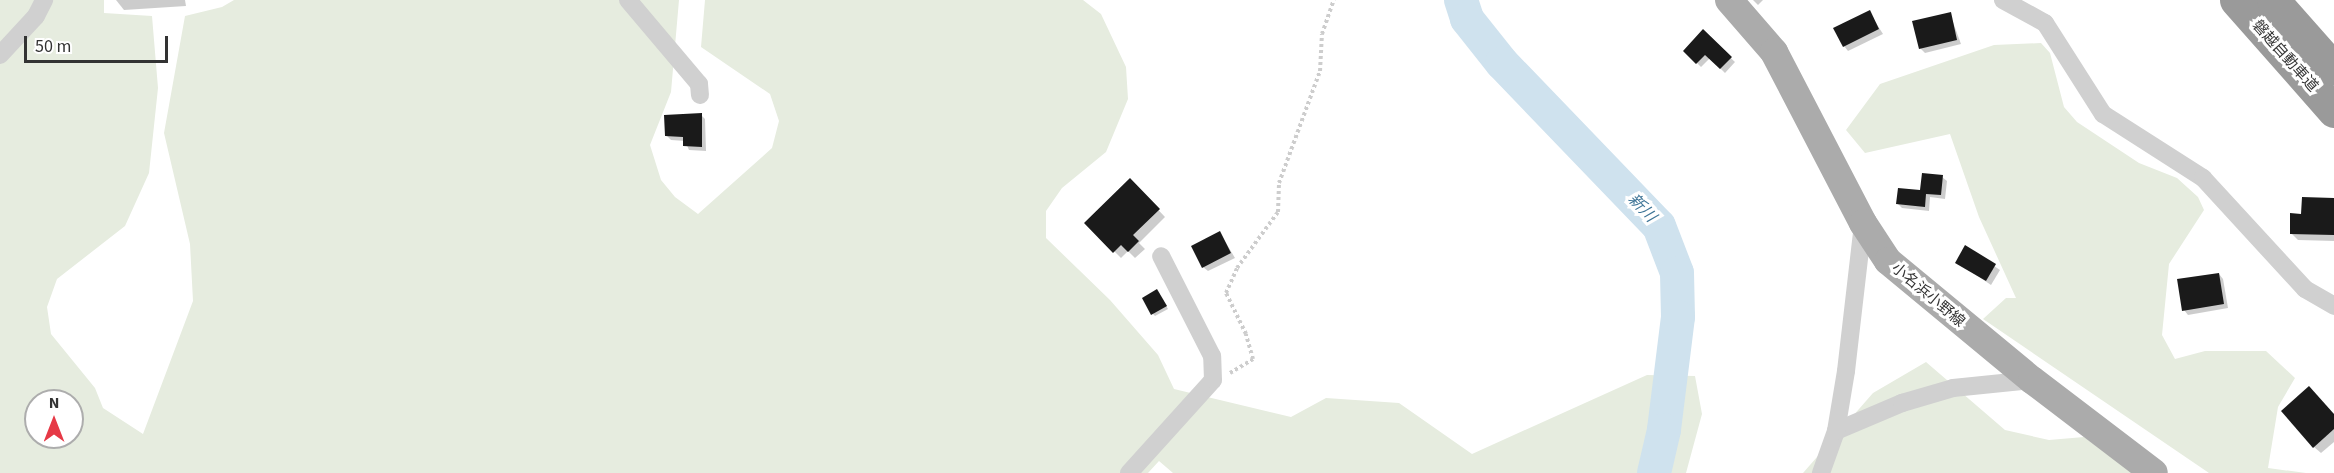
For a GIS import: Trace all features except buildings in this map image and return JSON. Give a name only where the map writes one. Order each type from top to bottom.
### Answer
[{"type":"highway","name":"磐越自動車道","points":[[2236,0],[2334,111]]},
{"type":"highway","name":"磐越自動車道","points":[[2273,0],[2334,69]]},
{"type":"main road","name":"小名浜小野線","points":[[1729,0],[1774,52],[1863,223],[1888,261],[2032,380],[2154,473]]},
{"type":"street","points":[[0,57],[36,16],[44,0]]},
{"type":"street","points":[[628,0],[699,84],[700,95]]},
{"type":"street","points":[[2003,0],[2045,23],[2103,114],[2203,178],[2305,289],[2334,306]]},
{"type":"street","points":[[1821,473],[1836,431],[1863,223]]},
{"type":"street","points":[[1129,473],[1213,381],[1212,356],[1161,256]]},
{"type":"street","points":[[1836,431],[1902,403],[1953,388],[2032,380]]},
{"type":"path","points":[[1213,381],[1253,359],[1246,334],[1226,293],[1237,268],[1278,212],[1279,183],[1320,71],[1323,34],[1334,0]]},
{"type":"shaded area","points":[[0,0],[104,0],[104,13],[152,16],[158,88],[149,173],[125,226],[57,279],[47,307],[51,334],[95,388],[103,408],[143,434],[193,301],[190,244],[164,133],[185,16],[222,7],[234,0],[679,0],[671,92],[650,145],[661,180],[675,197],[698,214],[772,148],[779,121],[770,94],[701,47],[705,0],[1083,0],[1101,14],[1126,67],[1128,99],[1106,152],[1062,188],[1046,211],[1046,238],[1110,300],[1158,355],[1174,389],[1291,417],[1326,398],[1399,403],[1472,454],[1647,375],[1695,376],[1702,414],[1686,473],[1173,473],[1159,461],[1148,473],[0,473]]},
{"type":"shaded area","points":[[2041,43],[2050,53],[2064,107],[2077,122],[2139,163],[2177,178],[2198,197],[2204,210],[2169,264],[2162,335],[2175,359],[2205,351],[2266,351],[2295,378],[2278,407],[2268,468],[2306,473],[2209,473],[1983,319],[2006,298],[2016,298],[1979,217],[1950,134],[1865,153],[1846,130],[1880,84],[1994,45]]},
{"type":"shaded area","points":[[1926,362],[2005,430],[2049,440],[2084,437],[2133,473],[1803,473],[1873,393]]},
{"type":"waterway","name":"新川","points":[[1461,0],[1467,19],[1502,63],[1659,226],[1677,273],[1678,317],[1664,430],[1654,473]]}]
